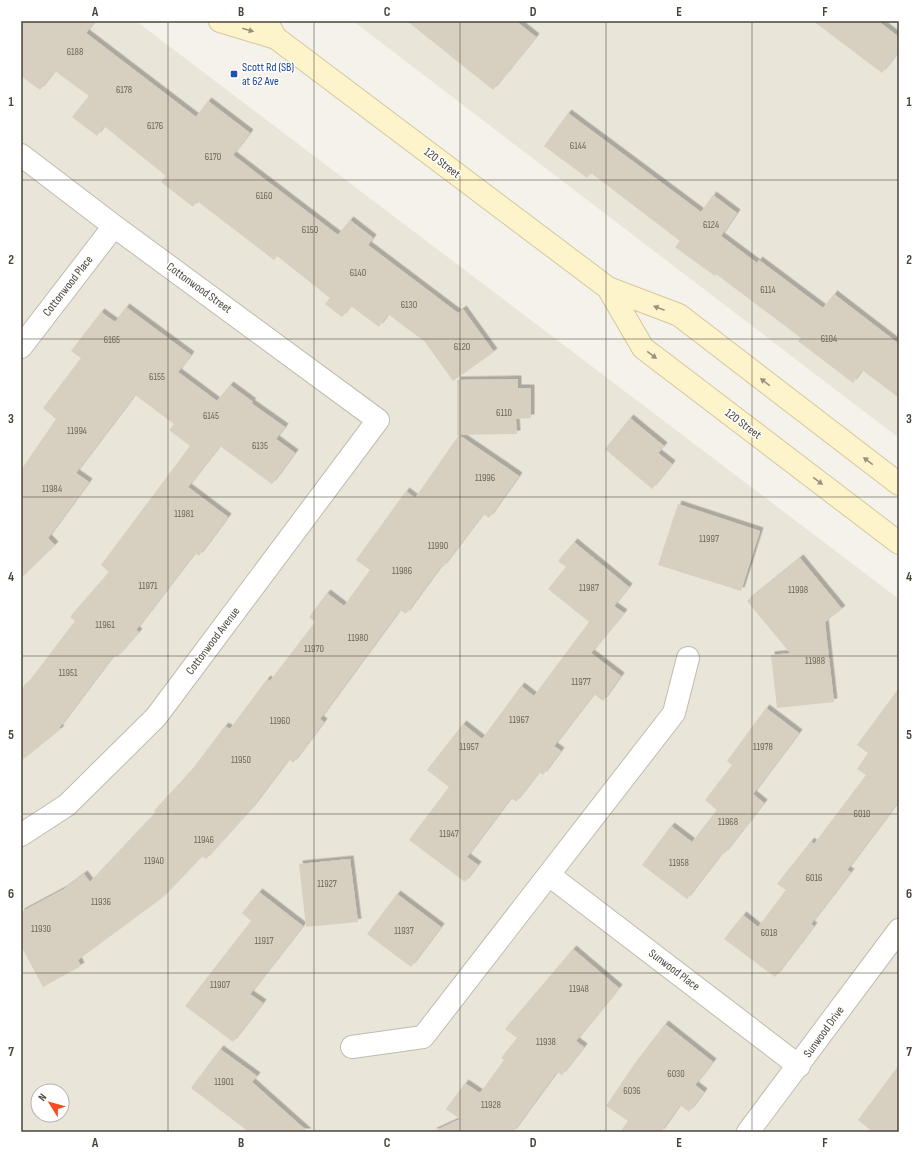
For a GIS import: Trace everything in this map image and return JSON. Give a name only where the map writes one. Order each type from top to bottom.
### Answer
[{"type":"main road","name":"120 Street","points":[[220,21],[271,30],[608,288],[678,315],[899,484]]},
{"type":"main road","name":"120 Street","points":[[608,288],[644,348],[899,543]]},
{"type":"street","name":"Cottonwood Street","points":[[21,155],[114,226],[378,420]]},
{"type":"street","name":"Cottonwood Place","points":[[21,347],[114,226]]},
{"type":"street","name":"Cottonwood Avenue","points":[[21,835],[67,805],[156,718],[378,420]]},
{"type":"street","points":[[352,1047],[423,1037],[674,713],[688,658]]},
{"type":"street","name":"Sunwood Place","points":[[549,875],[799,1066]]},
{"type":"street","name":"Sunwood Drive","points":[[748,1132],[799,1066],[899,930]]},
{"type":"shaded area","points":[[21,21],[136,21],[899,599],[899,1132],[21,1132]]},
{"type":"shaded area","points":[[353,21],[899,21],[899,438],[845,397]]},
{"type":"building","points":[[21,21],[95,21],[86,33],[196,117],[208,101],[250,133],[233,155],[338,235],[350,220],[373,238],[368,245],[458,313],[463,309],[494,352],[453,381],[425,342],[388,314],[379,327],[351,306],[342,317],[325,304],[330,298],[277,256],[274,260],[197,201],[193,207],[161,182],[166,176],[104,126],[97,136],[72,117],[89,96],[55,71],[40,90],[21,76]]},
{"type":"building","points":[[407,21],[516,21],[536,37],[493,90]]},
{"type":"building","points":[[813,21],[878,21],[899,37],[899,51],[882,73]]},
{"type":"building","points":[[568,113],[701,212],[713,195],[737,213],[721,236],[757,263],[759,260],[823,308],[834,294],[899,344],[899,398],[862,370],[853,383],[798,341],[801,338],[716,274],[715,276],[675,247],[680,241],[591,173],[587,178],[544,146]]},
{"type":"building","points":[[126,307],[191,355],[178,372],[217,401],[230,385],[253,402],[251,403],[285,427],[276,439],[295,453],[272,484],[220,446],[188,487],[228,517],[199,556],[195,553],[136,630],[139,632],[117,657],[114,655],[59,728],[61,729],[21,761],[21,689],[27,684],[75,621],[70,617],[109,572],[101,565],[190,446],[169,430],[174,424],[135,395],[76,473],[89,482],[48,538],[55,545],[21,578],[21,470],[56,419],[43,408],[81,358],[71,351],[101,312],[115,322]]},
{"type":"building","points":[[518,379],[518,388],[531,388],[531,418],[516,419],[517,434],[457,435],[457,380]]},
{"type":"building","points":[[630,418],[664,446],[658,453],[672,464],[652,489],[605,449]]},
{"type":"building","points":[[459,435],[519,476],[489,518],[483,514],[443,567],[442,565],[406,614],[400,610],[320,719],[324,722],[293,763],[289,759],[252,808],[206,859],[202,856],[162,898],[78,960],[81,966],[43,987],[21,946],[21,912],[64,889],[84,874],[90,882],[156,812],[154,811],[191,771],[225,726],[230,729],[267,679],[270,681],[315,622],[309,617],[327,593],[344,606],[370,570],[356,560],[406,491],[415,498]]},
{"type":"building","points":[[678,504],[760,531],[741,591],[658,565]]},
{"type":"building","points":[[574,542],[629,587],[614,606],[624,613],[591,653],[621,676],[603,701],[594,694],[554,746],[561,751],[543,775],[539,772],[516,802],[511,798],[467,857],[478,865],[465,882],[409,840],[449,787],[427,770],[463,724],[482,739],[521,686],[534,696],[589,622],[548,589],[566,567],[558,561]]},
{"type":"building","points":[[800,558],[842,609],[825,622],[834,702],[777,708],[771,655],[790,653],[747,601]]},
{"type":"building","points":[[899,688],[899,801],[847,870],[851,872],[811,924],[814,926],[775,977],[724,939],[743,915],[758,927],[786,890],[777,884],[811,841],[814,844],[866,775],[857,769],[868,753],[857,745]]},
{"type":"building","points":[[766,708],[799,733],[753,794],[764,803],[724,854],[722,853],[687,899],[642,865],[671,826],[692,842],[717,810],[705,800],[732,765],[727,761]]},
{"type":"building","points":[[350,859],[358,922],[306,927],[299,864]]},
{"type":"building","points":[[259,892],[303,926],[250,994],[263,1003],[233,1042],[185,1006],[251,921],[242,913]]},
{"type":"building","points":[[397,894],[441,927],[411,967],[367,934]]},
{"type":"building","points":[[573,949],[619,988],[576,1041],[584,1047],[562,1075],[557,1072],[513,1132],[432,1132],[460,1119],[446,1109],[465,1083],[480,1093],[504,1060],[501,1058],[517,1038],[505,1029]]},
{"type":"building","points":[[665,1024],[713,1062],[695,1085],[704,1092],[689,1112],[680,1105],[661,1132],[620,1132],[628,1121],[606,1106],[635,1063]]},
{"type":"building","points":[[220,1049],[257,1076],[252,1082],[308,1132],[249,1132],[191,1088]]},
{"type":"building","points":[[899,1065],[899,1132],[873,1132],[858,1120]]},
{"type":"place","name":"Scott Rd (SB) at 62 Ave","points":[[234,74]]}]
